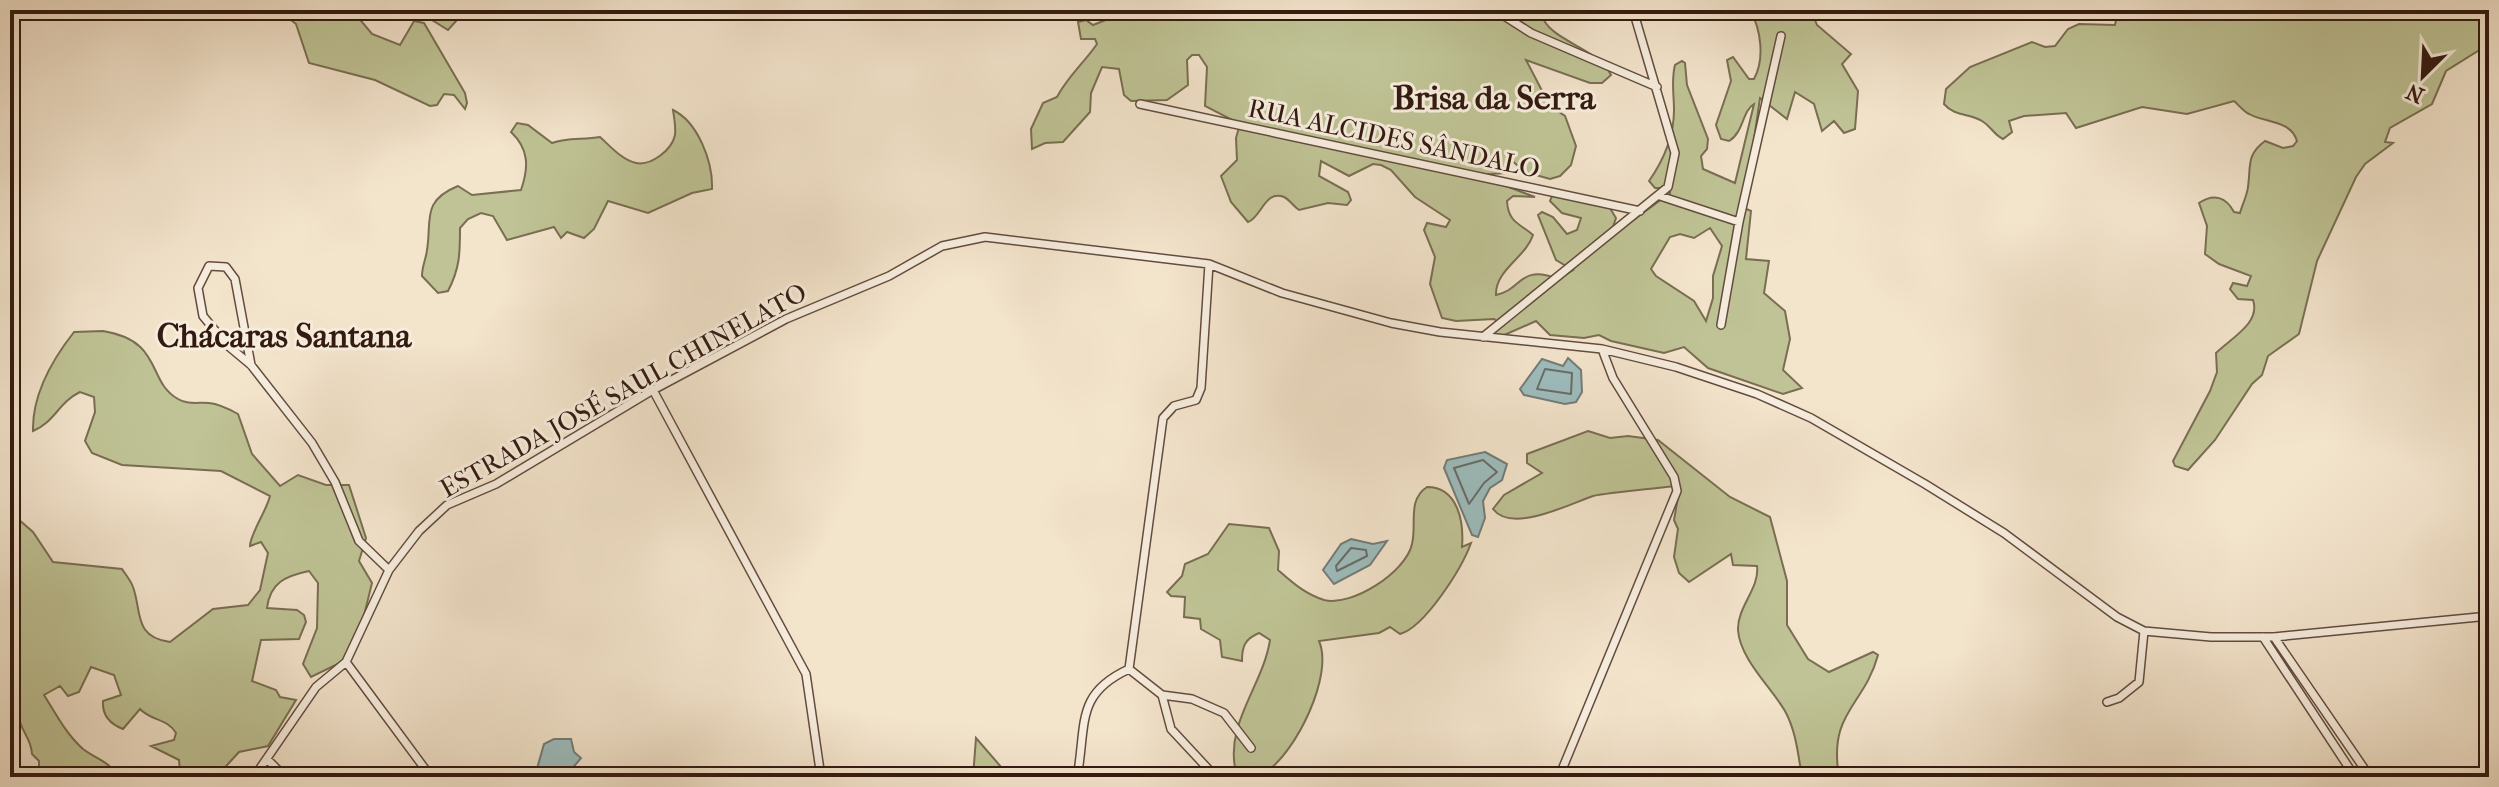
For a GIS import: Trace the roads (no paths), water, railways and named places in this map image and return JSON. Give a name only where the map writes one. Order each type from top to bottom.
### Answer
[{"type":"street","points":[[1495,10],[1531,33],[1657,87]]},
{"type":"street","points":[[1483,337],[1660,196],[1671,178],[1675,153],[1633,10]]},
{"type":"street","points":[[1721,325],[1739,222],[1781,36]]},
{"type":"street","name":"RUA ALCIDES SÂNDALO","points":[[1140,104],[1640,211]]},
{"type":"street","points":[[1660,196],[1739,222]]},
{"type":"street","name":"ESTRADA JOSÉ SAUL CHINELATO","points":[[254,777],[316,687],[346,662],[389,570],[419,531],[447,505],[496,484],[653,390],[786,319],[889,276],[942,246],[985,237],[1209,264],[1282,293],[1391,323],[1483,337],[1602,349],[1676,367],[1757,394],[1811,418],[2004,533],[2117,617],[2144,631],[2274,637],[2489,616]]},
{"type":"street","points":[[1129,669],[1163,418],[1174,406],[1196,400],[1201,388],[1209,264]]},
{"type":"street","points":[[251,365],[235,279],[226,267],[209,266],[201,276],[198,288],[203,316],[227,345],[251,365],[328,468],[359,541],[389,570]]},
{"type":"street","points":[[1559,777],[1677,491],[1674,477],[1613,378],[1602,349]]},
{"type":"street","points":[[653,390],[806,674],[821,777]]},
{"type":"street","points":[[2107,702],[2119,698],[2139,682],[2144,631]]},
{"type":"street","points":[[2263,637],[2355,777]]},
{"type":"street","points":[[2274,637],[2370,777]]},
{"type":"street","points":[[346,662],[431,777]]},
{"type":"street","points":[[1129,669],[1162,695],[1192,699],[1224,713],[1251,748]]},
{"type":"street","points":[[1078,772],[1090,699],[1101,684],[1129,669]]},
{"type":"street","points":[[1162,695],[1171,729],[1211,772]]},
{"type":"street","points":[[267,759],[285,777]]},
{"type":"water","points":[[1568,358],[1581,370],[1582,392],[1576,402],[1565,404],[1524,395],[1520,389],[1542,359],[1563,366]]},
{"type":"water","points":[[1485,452],[1507,464],[1502,480],[1490,488],[1483,501],[1485,518],[1478,537],[1472,535],[1444,468],[1447,460]]},
{"type":"water","points":[[1351,539],[1373,544],[1387,541],[1370,565],[1334,584],[1323,570],[1341,544]]},
{"type":"water","points":[[554,739],[571,739],[574,752],[581,758],[565,777],[540,777],[536,772],[544,744]]},
{"type":"district","name":"Brisa da Serra","points":[[1494,97]]},
{"type":"district","name":"Chácaras Santana","points":[[284,335]]}]
